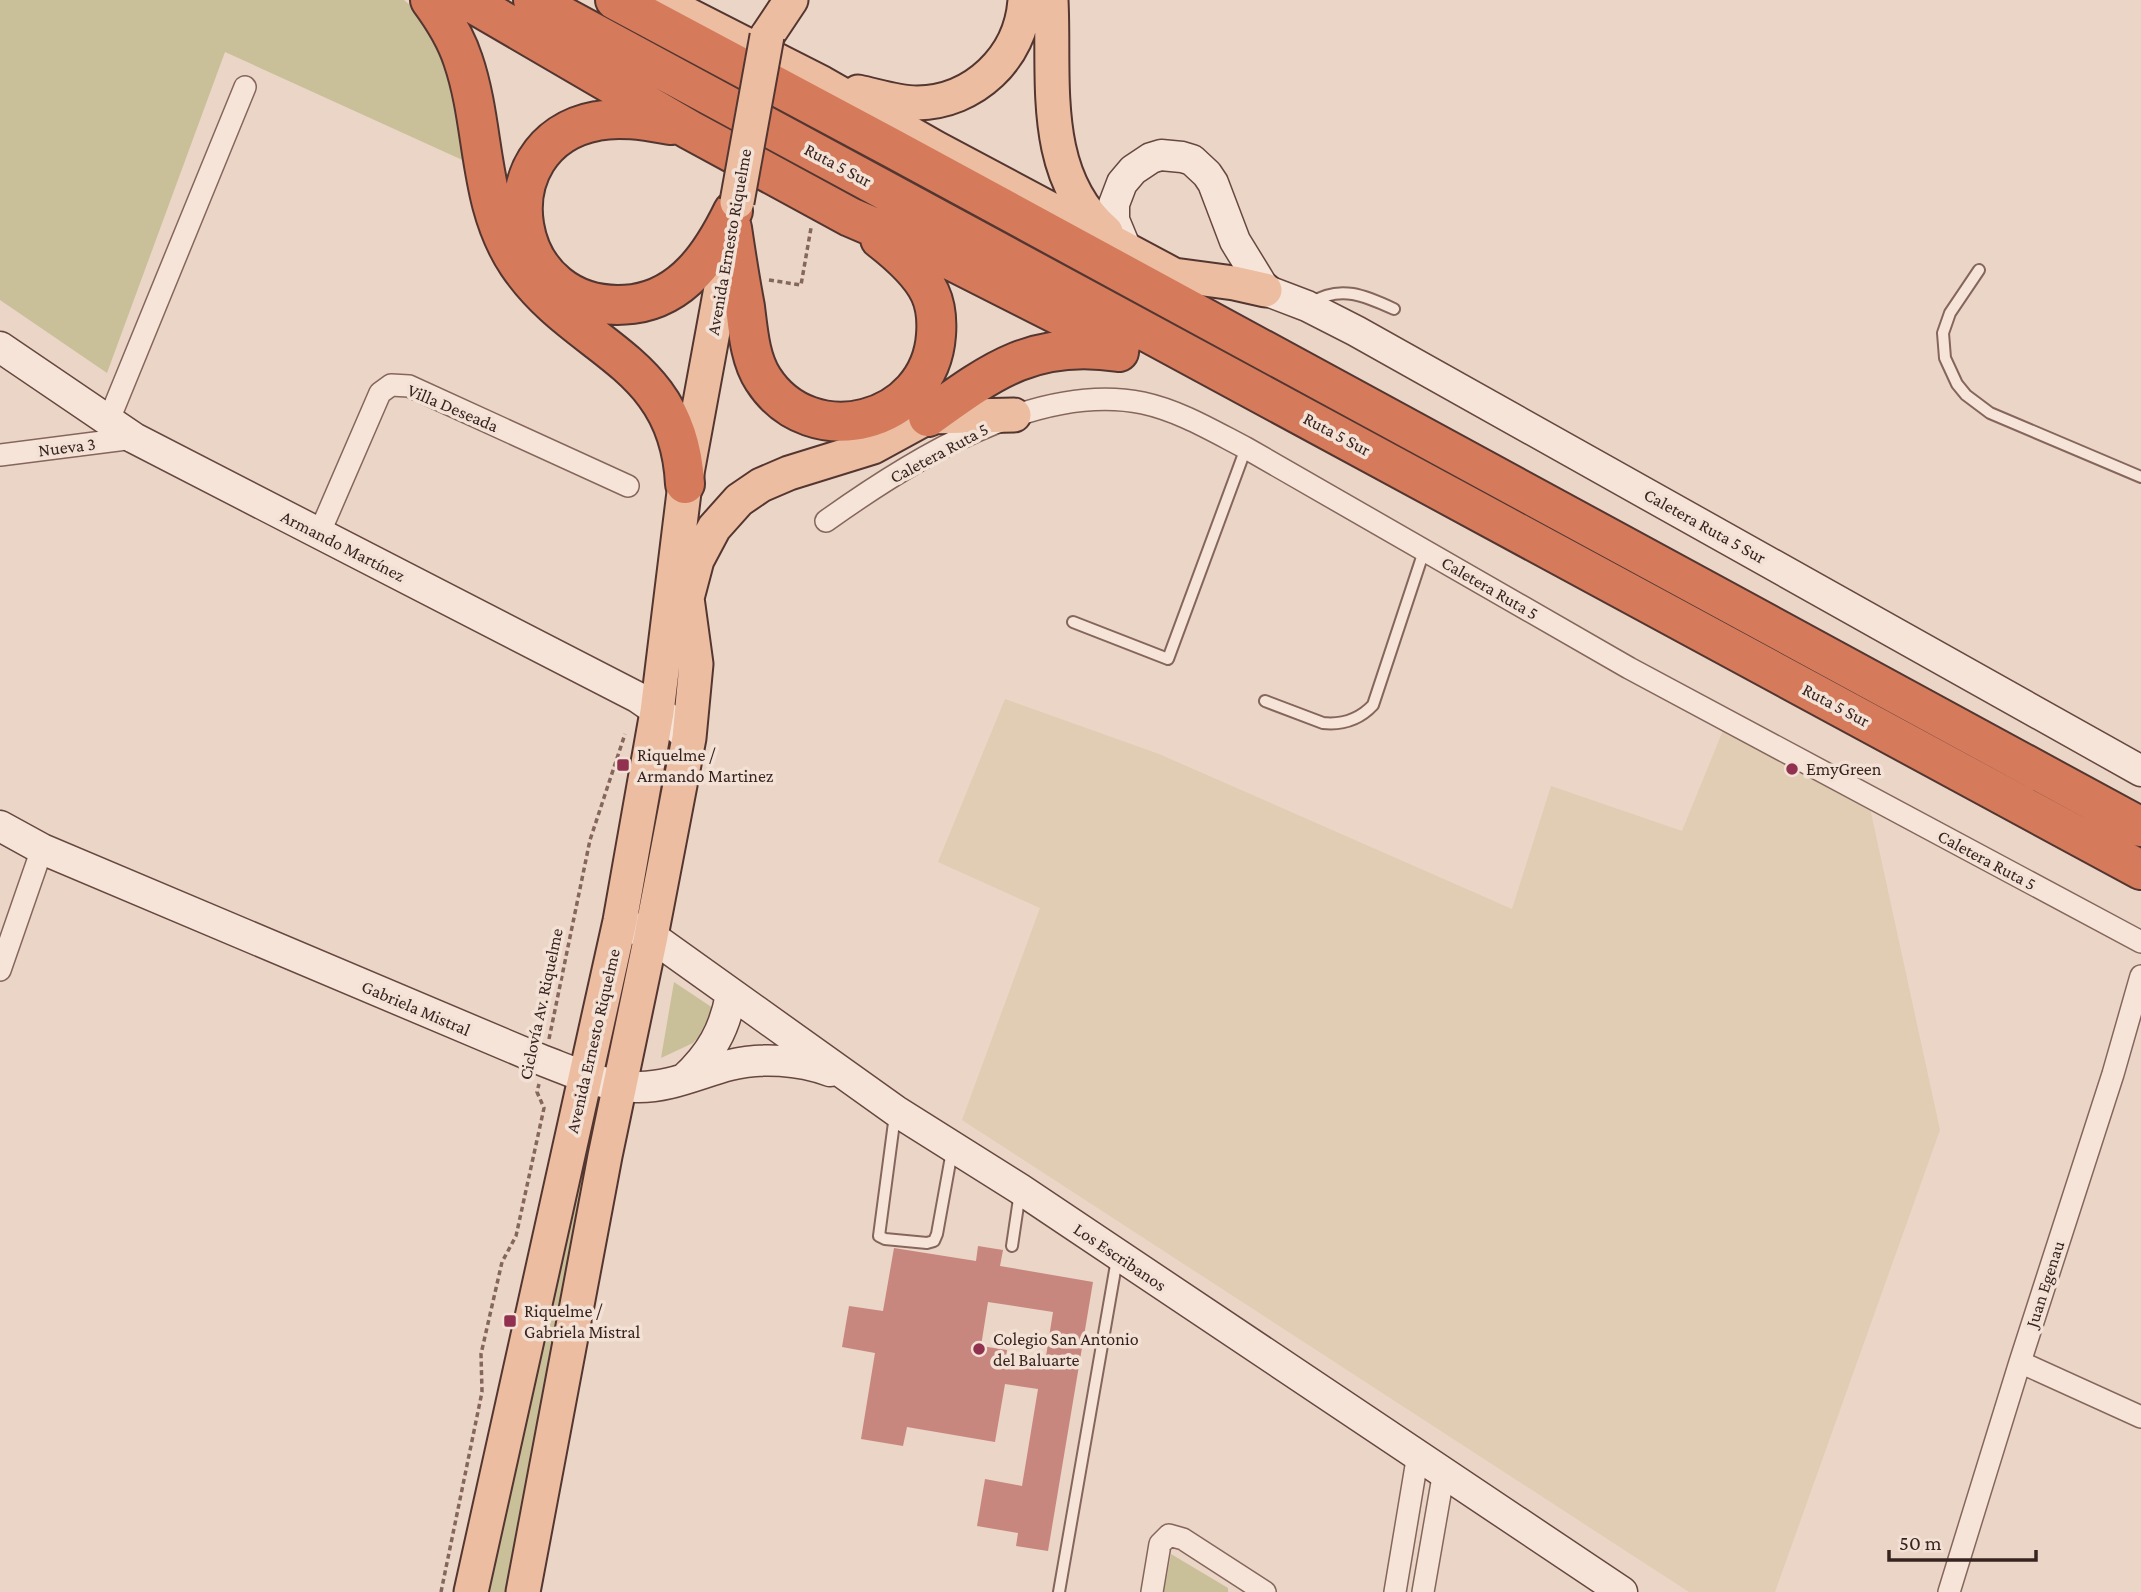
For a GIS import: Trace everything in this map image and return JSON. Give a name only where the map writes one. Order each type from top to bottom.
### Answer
[{"type":"highway","points":[[430,0],[449,29],[463,61],[475,109],[493,208],[516,262],[544,296],[622,359],[647,383],[666,411],[677,436],[682,452],[685,484]]},
{"type":"highway","points":[[467,0],[690,130],[850,216],[940,250],[1047,309],[1145,358],[1190,376],[1284,405]]},
{"type":"highway","name":"Ruta 5 Sur","points":[[533,0],[904,208],[1284,405],[2141,870]]},
{"type":"highway","points":[[615,0],[2141,827]]},
{"type":"highway","points":[[690,130],[650,121],[607,120],[583,124],[555,140],[536,163],[525,190],[524,231],[533,256],[558,286],[569,293],[596,303],[624,305],[657,298],[682,283],[710,254],[734,215]]},
{"type":"highway","points":[[734,215],[755,364],[762,378],[784,402],[812,417],[836,422],[860,421],[889,410],[915,388],[931,359],[937,327],[931,294],[922,280],[890,247],[850,216]]},
{"type":"highway","points":[[1174,275],[1324,354],[1626,533],[1769,626]]},
{"type":"highway","points":[[928,417],[992,372],[1028,357],[1085,349],[1145,358]]},
{"type":"main road","name":"Avenida Ernesto Riquelme","points":[[471,1592],[620,921],[647,705],[774,0]]},
{"type":"main road","points":[[767,36],[791,0]]},
{"type":"main road","points":[[822,83],[914,103],[949,98],[965,92],[1005,58],[1021,26],[1025,0]]},
{"type":"main road","points":[[1051,0],[1053,115],[1065,173],[1088,214],[1126,250]]},
{"type":"main road","points":[[661,2],[822,83],[936,148],[1174,275],[1265,290]]},
{"type":"main road","points":[[1126,250],[1114,220],[1114,204],[1122,183],[1133,170],[1150,158],[1161,155],[1182,157],[1192,160],[1208,174],[1236,241],[1265,290]]},
{"type":"main road","name":"Caletera Ruta 5 Sur","points":[[1265,290],[1307,306],[1356,331],[2141,771]]},
{"type":"main road","name":"Armando Martínez","points":[[0,346],[134,438],[647,705],[689,738]]},
{"type":"main road","points":[[687,598],[697,560],[709,536],[725,513],[750,492],[789,473],[873,447],[928,417],[1014,415]]},
{"type":"main road","name":"Avenida Ernesto Riquelme","points":[[523,1592],[605,1156],[689,738],[696,664],[687,598],[689,535],[685,484]]},
{"type":"main road","name":"Gabriela Mistral","points":[[0,826],[42,849],[585,1076],[620,1086],[655,1086],[730,1065],[758,1061],[799,1064],[850,1078]]},
{"type":"main road","name":"Los Escribanos","points":[[620,921],[651,936],[896,1111],[1020,1189],[1622,1592]]},
{"type":"main road","points":[[683,1079],[716,1042],[728,1011],[731,994]]},
{"type":"street","points":[[108,422],[245,87]]},
{"type":"street","name":"Villa Deseada","points":[[319,534],[380,393],[391,385],[409,386],[628,486]]},
{"type":"street","name":"Caletera Ruta 5","points":[[826,521],[867,492],[922,459],[975,431],[1014,415],[1076,401],[1119,400],[1142,403],[1186,417],[1246,448],[1629,668],[2141,942]]},
{"type":"street","name":"Nueva 3","points":[[0,455],[134,438]]},
{"type":"street","points":[[0,970],[42,849]]},
{"type":"street","name":"Juan Egenau","points":[[1949,1592],[2113,1074],[2141,976]]},
{"type":"street","points":[[2020,1362],[2141,1417]]},
{"type":"street","points":[[1395,1592],[1418,1454]]},
{"type":"street","points":[[1423,1592],[1444,1471]]},
{"type":"street","points":[[1152,1592],[1160,1544],[1169,1535],[1183,1539],[1254,1589]]},
{"type":"lane","points":[[940,250],[985,291]]},
{"type":"lane","points":[[1979,270],[1950,313],[1942,333],[1949,372],[1961,390],[1990,413],[2141,477]]},
{"type":"lane","points":[[1307,306],[1323,296],[1342,292],[1359,294],[1394,309]]},
{"type":"lane","points":[[1001,299],[1016,305],[1047,309]]},
{"type":"lane","points":[[1073,622],[1168,659],[1246,448]]},
{"type":"lane","points":[[1265,701],[1323,723],[1333,724],[1352,721],[1367,711],[1373,705],[1424,551]]},
{"type":"lane","points":[[896,1111],[879,1236],[885,1239],[934,1241],[952,1148]]},
{"type":"lane","points":[[1012,1246],[1020,1189]]},
{"type":"lane","points":[[1059,1592],[1117,1256]]},
{"type":"path","name":"Ciclovía Av. Riquelme","points":[[441,1592],[482,1392],[481,1354],[502,1262],[516,1236],[544,1108],[537,1092],[590,840],[647,705]]},
{"type":"shaded area","points":[[0,0],[404,0],[418,12],[451,75],[469,163],[225,52],[107,373],[0,300]]},
{"type":"shaded area","points":[[1005,699],[1159,754],[1512,909],[1551,786],[1682,831],[1724,728],[1870,808],[1940,1130],[1775,1592],[1689,1592],[962,1120],[1040,908],[938,862]]},
{"type":"shaded area","points":[[674,982],[713,1008],[693,1043],[661,1058]]},
{"type":"shaded area","points":[[594,1089],[606,1092],[514,1592],[487,1592]]},
{"type":"shaded area","points":[[1171,1554],[1228,1588],[1228,1592],[1164,1592]]},
{"type":"building","points":[[978,1246],[1003,1250],[1000,1266],[1093,1282],[1048,1551],[1016,1546],[1018,1533],[977,1526],[985,1479],[1022,1486],[1038,1389],[1005,1384],[995,1442],[907,1427],[903,1446],[861,1439],[875,1353],[842,1347],[849,1306],[883,1311],[894,1248],[976,1261]],"holes":[[[988,1302],[1053,1312],[1044,1369],[1005,1363],[1007,1350],[981,1346]]]},
{"type":"place","name":"Riquelme / Armando Martinez","points":[[623,765]]},
{"type":"place","name":"EmyGreen","points":[[1792,769]]},
{"type":"place","name":"Riquelme / Gabriela Mistral","points":[[510,1321]]},
{"type":"place","name":"Colegio San Antonio del Baluarte","points":[[979,1349]]}]
